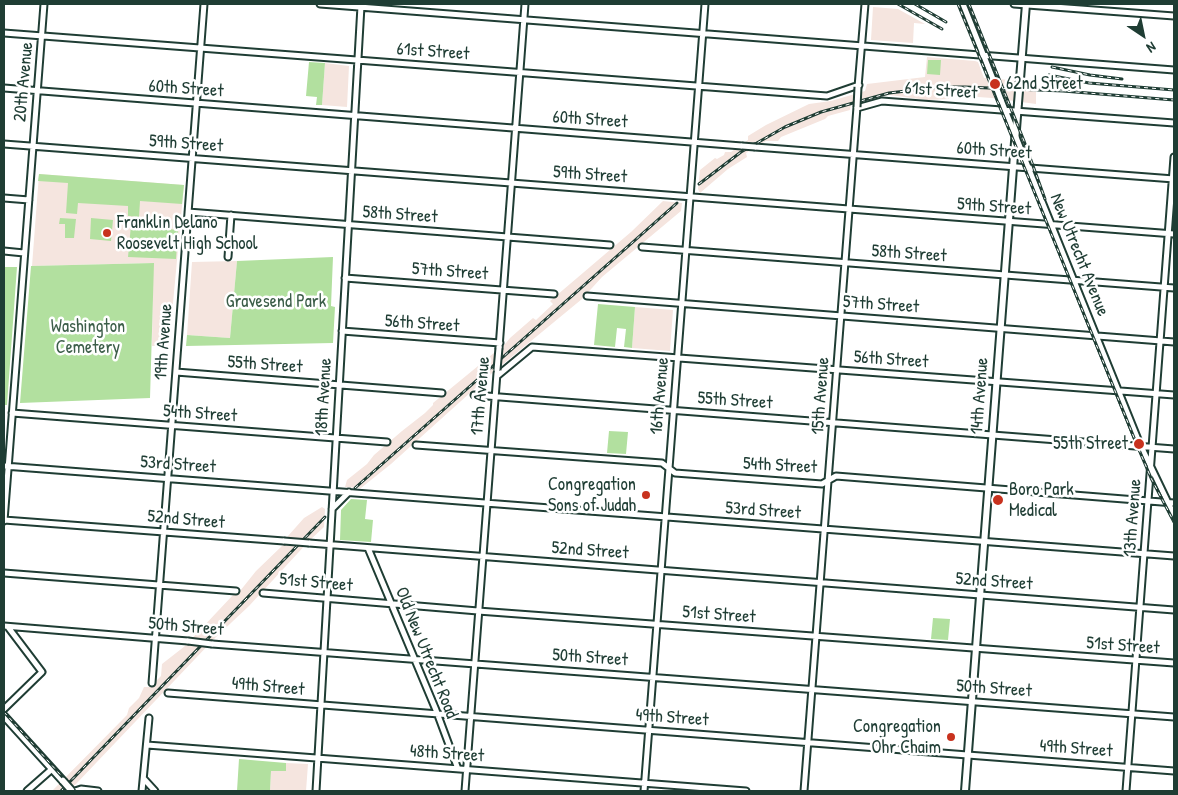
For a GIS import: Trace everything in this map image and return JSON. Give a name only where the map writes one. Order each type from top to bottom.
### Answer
[{"type":"main road","name":"14th Avenue","points":[[965,791],[1026,4]]},
{"type":"main road","points":[[4,716],[73,791]]},
{"type":"street","name":"20th Avenue","points":[[4,520],[6,466],[12,413],[44,4]]},
{"type":"street","name":"19th Avenue","points":[[152,683],[204,4]]},
{"type":"street","points":[[320,4],[361,5],[524,20],[1174,70]]},
{"type":"street","name":"17th Avenue","points":[[464,791],[525,4]]},
{"type":"street","name":"16th Avenue","points":[[644,791],[705,4]]},
{"type":"street","name":"15th Avenue","points":[[804,791],[865,4]]},
{"type":"street","name":"New Utrecht Avenue","points":[[963,4],[1118,391],[1141,446],[1174,515]]},
{"type":"street","points":[[1014,4],[1174,16]]},
{"type":"street","name":"18th Avenue","points":[[316,791],[361,5]]},
{"type":"street","name":"61st Street","points":[[4,33],[827,96],[858,86]]},
{"type":"street","name":"60th Street","points":[[4,88],[1173,179]]},
{"type":"street","name":"61st Street","points":[[857,108],[882,101],[1174,123]]},
{"type":"street","name":"59th Street","points":[[4,144],[1171,234]]},
{"type":"street","name":"13th Avenue","points":[[1126,791],[1164,287],[1171,234],[1174,157]]},
{"type":"street","points":[[4,198],[28,200]]},
{"type":"street","name":"58th Street","points":[[188,212],[610,245]]},
{"type":"street","points":[[228,257],[231,215]]},
{"type":"street","name":"58th Street","points":[[642,247],[1174,288]]},
{"type":"street","points":[[4,251],[24,252]]},
{"type":"street","name":"57th Street","points":[[345,278],[554,294]]},
{"type":"street","name":"57th Street","points":[[587,296],[1174,342]]},
{"type":"street","name":"56th Street","points":[[342,331],[499,346]]},
{"type":"street","name":"56th Street","points":[[497,376],[532,347],[1174,395]]},
{"type":"street","name":"55th Street","points":[[176,372],[442,393]]},
{"type":"street","name":"55th Street","points":[[474,395],[1174,449]]},
{"type":"street","name":"54th Street","points":[[12,413],[387,442]]},
{"type":"street","name":"54th Street","points":[[416,445],[662,463],[675,473],[822,484],[836,476],[1174,503]]},
{"type":"street","name":"53rd Street","points":[[6,466],[1174,556]]},
{"type":"street","points":[[332,509],[349,492]]},
{"type":"street","name":"52nd Street","points":[[4,520],[1174,610]]},
{"type":"street","name":"Old New Utrecht Road","points":[[368,548],[415,658],[458,769]]},
{"type":"street","points":[[4,573],[236,591]]},
{"type":"street","name":"51st Street","points":[[262,593],[1174,664]]},
{"type":"street","points":[[4,709],[42,672],[6,627]]},
{"type":"street","name":"50th Street","points":[[6,627],[1174,717]]},
{"type":"street","name":"49th Street","points":[[168,693],[1174,771]]},
{"type":"street","points":[[142,791],[149,718]]},
{"type":"street","name":"48th Street","points":[[147,745],[746,791]]},
{"type":"street","points":[[27,791],[52,769]]},
{"type":"street","points":[[144,779],[155,791]]},
{"type":"street","points":[[73,791],[81,789],[98,791]]},
{"type":"shaded area","points":[[873,7],[898,9],[925,24],[914,23],[913,43],[871,40]]},
{"type":"shaded area","points":[[927,57],[978,62],[984,78],[1036,82],[1036,104],[950,95],[949,99],[927,100],[890,95],[851,103],[850,110],[828,116],[825,119],[781,137],[778,141],[766,141],[746,153],[747,157],[728,169],[700,193],[698,189],[700,170],[715,158],[717,159],[724,155],[725,152],[731,152],[748,140],[748,136],[766,125],[809,104],[831,101],[865,91],[867,84],[925,77]]},
{"type":"shaded area","points":[[325,63],[349,66],[347,107],[322,105]]},
{"type":"shaded area","name":"Franklin Delano Roosevelt High School","points":[[39,174],[184,185],[169,346],[152,346],[153,263],[32,266]]},
{"type":"shaded area","points":[[663,201],[682,203],[681,211],[602,277],[582,299],[491,374],[391,464],[361,488],[345,487],[347,480],[367,464],[374,455],[533,318],[536,320],[553,304],[550,301],[631,232]]},
{"type":"shaded area","points":[[237,261],[230,338],[187,335],[192,262]]},
{"type":"shaded area","points":[[635,307],[673,310],[670,351],[632,348]]},
{"type":"shaded area","points":[[322,507],[325,509],[324,527],[249,606],[215,638],[76,784],[68,791],[52,791],[127,715],[129,708],[139,698],[144,687],[150,687],[161,676],[162,664],[185,646],[233,595],[240,591],[256,571],[283,545],[288,536],[304,518]]},
{"type":"shaded area","points":[[286,763],[308,764],[306,791],[270,791],[271,771],[286,771]]},
{"type":"green space","points":[[928,60],[941,60],[940,75],[927,74]]},
{"type":"green space","points":[[309,62],[325,63],[322,105],[316,105],[317,97],[306,96]]},
{"type":"green space","points":[[39,174],[184,185],[182,204],[140,201],[139,217],[128,216],[128,206],[78,203],[77,214],[66,213],[68,183],[38,181]]},
{"type":"green space","points":[[60,218],[76,219],[74,238],[65,238],[65,224],[59,224]]},
{"type":"green space","points":[[91,218],[113,220],[111,241],[90,239]]},
{"type":"green space","points":[[131,225],[178,230],[176,259],[128,257]]},
{"type":"green space","name":"Gravesend Park","points":[[333,257],[331,306],[335,307],[333,343],[186,346],[187,335],[230,338],[237,261]]},
{"type":"green space","name":"Washington Cemetery","points":[[154,263],[150,398],[20,403],[31,266]]},
{"type":"green space","name":"Washington Cemetery","points":[[4,267],[17,267],[7,405],[4,405]]},
{"type":"green space","points":[[598,304],[635,307],[632,348],[624,347],[626,329],[617,328],[615,347],[594,345]]},
{"type":"green space","points":[[609,431],[628,432],[626,454],[607,453]]},
{"type":"green space","points":[[351,499],[367,500],[365,519],[373,520],[371,542],[340,540],[341,510]]},
{"type":"green space","points":[[933,618],[950,619],[948,640],[931,639]]},
{"type":"green space","points":[[239,759],[286,763],[286,771],[271,771],[270,791],[237,791]]},
{"type":"railway","points":[[898,4],[942,29]]},
{"type":"railway","points":[[915,4],[946,22]]},
{"type":"railway","points":[[958,4],[1137,445],[1151,478],[1174,522]]},
{"type":"railway","points":[[969,4],[1045,199]]},
{"type":"railway","points":[[1052,67],[1122,79]]},
{"type":"railway","points":[[1049,75],[1089,83],[1174,90]]},
{"type":"railway","points":[[699,184],[741,152],[785,127],[821,112],[889,93],[940,87],[965,87],[1063,91],[1174,100]]},
{"type":"railway","points":[[355,488],[677,203]]},
{"type":"railway","points":[[61,791],[325,517]]},
{"type":"railway","points":[[4,712],[75,791]]},
{"type":"place","name":"62nd Street","points":[[995,84]]},
{"type":"place","name":"Franklin Delano Roosevelt High School","points":[[107,233]]},
{"type":"place","name":"55th Street","points":[[1139,444]]},
{"type":"place","name":"Congregation Sons of Judah","points":[[646,495]]},
{"type":"place","name":"Boro Park Medical","points":[[998,500]]},
{"type":"place","name":"Congregation Ohr Chaim","points":[[951,737]]}]
